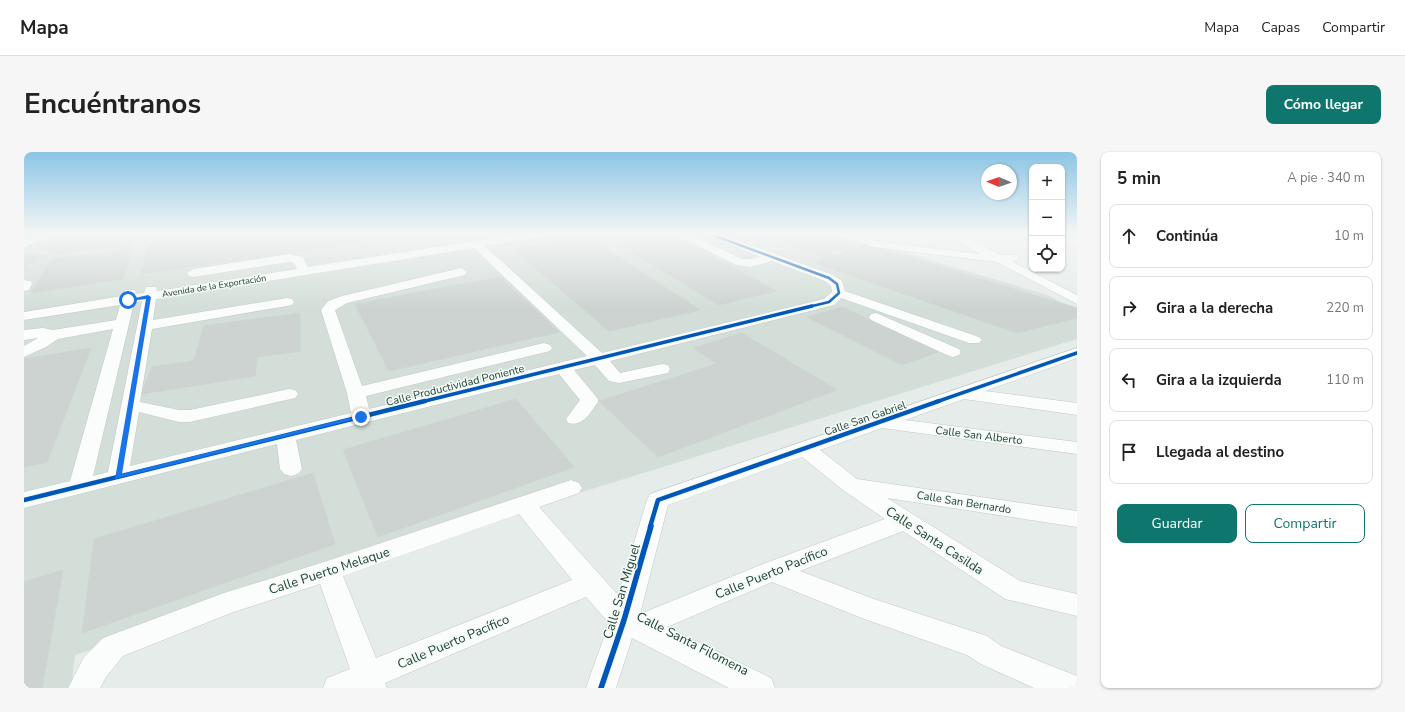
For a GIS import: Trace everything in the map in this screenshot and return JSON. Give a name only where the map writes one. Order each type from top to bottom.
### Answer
[{"type":"street","points":[[289,258],[299,260],[302,267]]},
{"type":"street","points":[[193,273],[289,258]]},
{"type":"street","name":"Avenida de la Exportación","points":[[147,306],[302,267],[367,258]]},
{"type":"street","name":"Avenida de la Exportación","points":[[24,309],[129,296],[147,306],[383,258]]},
{"type":"street","points":[[491,258],[599,359],[615,377],[619,378],[662,370]]},
{"type":"street","points":[[731,258],[740,262],[750,262],[759,258]]},
{"type":"street","points":[[782,258],[829,278],[837,284],[839,292],[974,340]]},
{"type":"street","points":[[988,258],[1013,258]]},
{"type":"street","points":[[1013,258],[1029,267]]},
{"type":"street","points":[[996,259],[1077,300]]},
{"type":"street","points":[[361,417],[356,393],[328,310],[333,304],[353,297],[461,272]]},
{"type":"street","points":[[1039,272],[1077,291]]},
{"type":"street","name":"Calle Productividad Poniente","points":[[24,500],[829,302],[839,292]]},
{"type":"street","name":"Avenida de la Exportación","points":[[24,316],[129,296]]},
{"type":"street","points":[[79,487],[129,296]]},
{"type":"street","points":[[147,306],[234,296]]},
{"type":"street","points":[[866,301],[876,316],[953,352]]},
{"type":"street","points":[[147,306],[287,302]]},
{"type":"street","points":[[118,477],[147,306]]},
{"type":"street","points":[[24,335],[43,333],[53,335],[122,323]]},
{"type":"street","points":[[24,352],[53,335]]},
{"type":"street","points":[[356,393],[544,348]]},
{"type":"street","name":"Calle San Gabriel","points":[[658,500],[1077,353]]},
{"type":"street","points":[[562,368],[589,399],[589,402],[575,419]]},
{"type":"street","points":[[131,405],[179,416],[190,416],[289,394]]},
{"type":"street","points":[[962,394],[1077,409]]},
{"type":"street","name":"Calle San Alberto","points":[[881,422],[1077,448]]},
{"type":"street","points":[[286,436],[291,469]]},
{"type":"street","name":"Calle Santa Casilda","points":[[805,449],[851,485],[1014,591],[1077,605]]},
{"type":"street","name":"Calle San Bernardo","points":[[851,485],[1077,519]]},
{"type":"street","name":"Calle Puerto Melaque","points":[[89,677],[114,647],[224,604],[328,571],[572,488]]},
{"type":"street","name":"Calle San Miguel","points":[[601,688],[631,623],[658,500]]},
{"type":"street","name":"Calle Santa Filomena","points":[[524,505],[590,584],[631,623],[760,688]]},
{"type":"street","name":"Calle Puerto Pacífico","points":[[631,623],[905,521]]},
{"type":"street","points":[[328,571],[370,682]]},
{"type":"street","points":[[772,571],[869,609],[977,645],[991,655],[1069,688]]},
{"type":"street","name":"Calle Puerto Pacífico","points":[[338,688],[370,682],[590,584]]},
{"type":"shaded area","points":[[24,258],[924,258],[1047,295],[1077,310],[1077,339],[553,501],[75,655],[71,688],[24,688]]},
{"type":"building","points":[[24,258],[41,258],[24,266]]},
{"type":"building","points":[[130,258],[123,279],[31,293],[51,259]]},
{"type":"building","points":[[145,258],[252,258],[141,274]]},
{"type":"building","points":[[524,258],[620,258],[700,310],[609,331]]},
{"type":"building","points":[[642,258],[715,258],[777,291],[718,305]]},
{"type":"building","points":[[828,258],[912,258],[1077,308],[1077,318],[1017,333],[814,263]]},
{"type":"building","points":[[500,277],[559,332],[389,371],[355,304]]},
{"type":"building","points":[[842,307],[938,352],[902,365],[807,317]]},
{"type":"building","points":[[300,313],[300,351],[257,357],[255,376],[141,394],[152,367],[194,361],[204,326]]},
{"type":"building","points":[[742,333],[837,390],[658,457],[599,401],[717,364],[693,348]]},
{"type":"building","points":[[91,348],[47,462],[24,467],[24,359]]},
{"type":"building","points":[[516,399],[574,467],[378,537],[343,450]]},
{"type":"building","points":[[313,473],[335,544],[82,633],[94,539]]},
{"type":"building","points":[[63,570],[42,688],[24,688],[24,582]]},
{"type":"cycle path","points":[[24,500],[829,302],[839,293],[837,284],[829,278],[775,258]]},
{"type":"cycle path","points":[[601,688],[624,620],[658,500],[1077,353]]},
{"type":"route","points":[[128,300],[148,297],[118,477],[361,417]]}]
